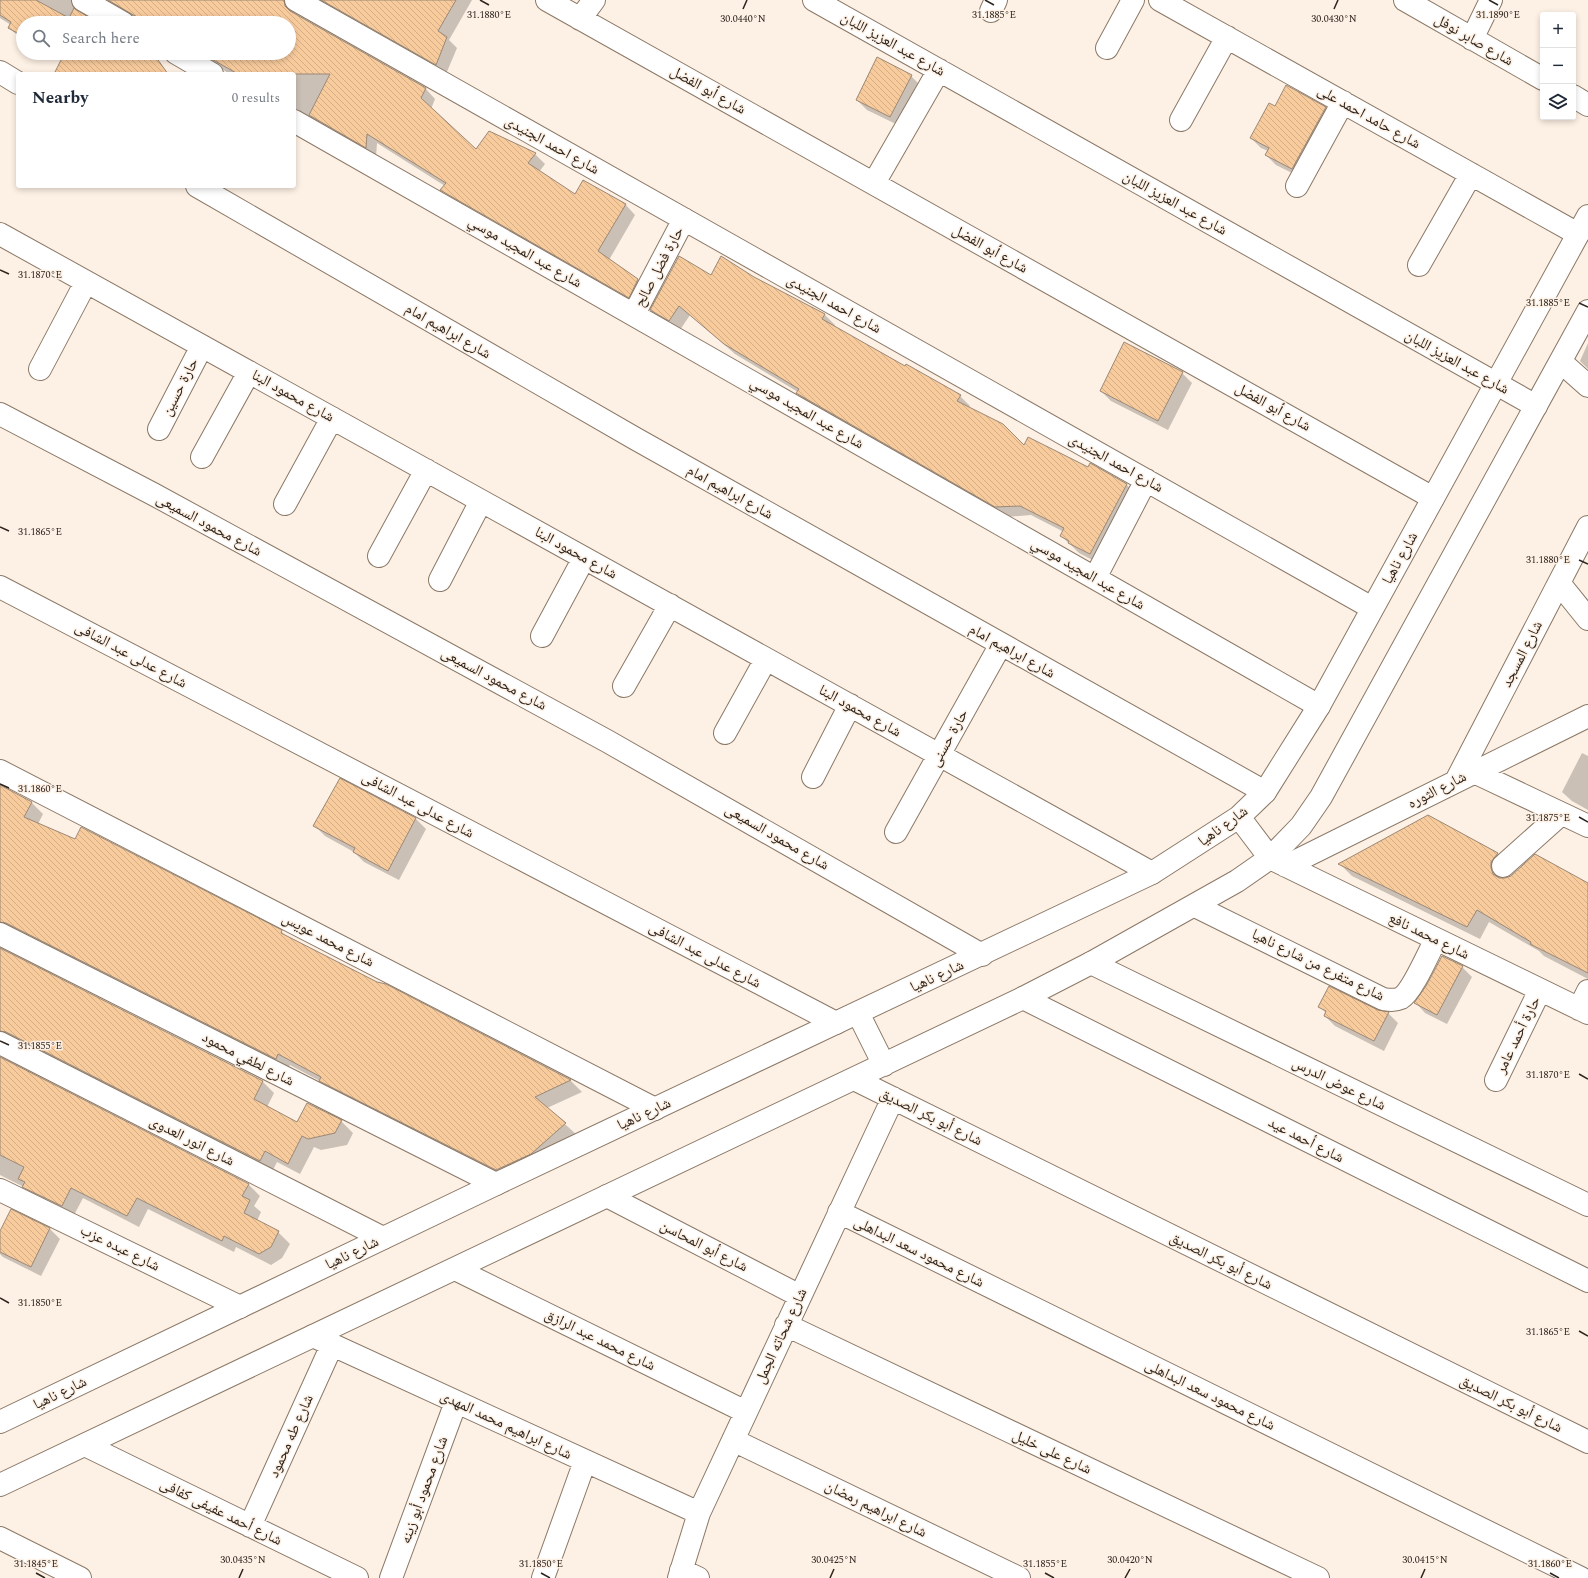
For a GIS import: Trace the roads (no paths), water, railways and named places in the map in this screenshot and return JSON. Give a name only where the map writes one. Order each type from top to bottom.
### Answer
[{"type":"street","points":[[83,0],[111,16]]},
{"type":"street","name":"شارع احمد الجنيدى","points":[[296,0],[1372,608]]},
{"type":"street","name":"شارع أبو الفضل","points":[[547,0],[1433,498]]},
{"type":"street","points":[[580,19],[594,0]]},
{"type":"street","name":"شارع عبد العزيز اللبان","points":[[814,0],[1536,406]]},
{"type":"street","points":[[1107,48],[1133,0]]},
{"type":"street","name":"شارع حامد احمد على","points":[[1160,0],[1471,174],[1583,225]]},
{"type":"street","name":"شارع صابر نوفل","points":[[1405,0],[1540,77]]},
{"type":"street","points":[[1472,39],[1491,0]]},
{"type":"street","points":[[1181,120],[1227,37]]},
{"type":"street","points":[[188,60],[209,72]]},
{"type":"street","points":[[874,183],[939,70]]},
{"type":"street","points":[[0,72],[16,82]]},
{"type":"street","points":[[1576,98],[1588,105]]},
{"type":"street","points":[[1297,186],[1343,102]]},
{"type":"street","name":"شارع عبد المجيد موسي","points":[[296,121],[1319,706]]},
{"type":"street","points":[[1419,265],[1471,174]]},
{"type":"street","name":"شارع ابراهيم امام","points":[[200,188],[629,436],[1265,792]]},
{"type":"street","name":"حارة فضل صالح","points":[[634,314],[684,219]]},
{"type":"street","name":"شارع ناهيا","points":[[0,1422],[496,1184],[982,955],[1152,873],[1239,817],[1265,792],[1319,706],[1583,225]]},
{"type":"street","name":"شارع محمود البنا","points":[[1,238],[86,282],[1152,873]]},
{"type":"street","points":[[40,369],[86,282]]},
{"type":"street","points":[[0,1485],[85,1445],[323,1341],[455,1268],[1023,998],[1091,963],[1195,906],[1237,881],[1278,862],[1321,797],[1588,313]]},
{"type":"street","name":"حارة حسين","points":[[159,429],[202,346]]},
{"type":"street","points":[[1560,362],[1588,386]]},
{"type":"street","points":[[202,456],[249,372]]},
{"type":"street","name":"شارع محمود السميعى","points":[[0,414],[153,494],[600,737],[982,955]]},
{"type":"street","points":[[285,504],[332,418]]},
{"type":"street","points":[[379,556],[426,470]]},
{"type":"street","points":[[1095,578],[1146,480]]},
{"type":"street","points":[[440,580],[481,501]]},
{"type":"street","name":"شارع المسجد","points":[[1465,776],[1588,527]]},
{"type":"street","points":[[542,636],[584,558]]},
{"type":"street","points":[[1559,583],[1588,619]]},
{"type":"street","name":"شارع عدلى عبد الشافى","points":[[0,587],[836,1023]]},
{"type":"street","points":[[624,686],[670,605]]},
{"type":"street","name":"حارة حسنى","points":[[896,832],[1001,644]]},
{"type":"street","points":[[725,733],[766,659]]},
{"type":"street","points":[[813,777],[850,706]]},
{"type":"street","name":"شارع الثوره","points":[[1278,862],[1465,776],[1588,716]]},
{"type":"street","name":"شارع محمد عويس","points":[[0,771],[655,1109]]},
{"type":"street","points":[[1465,776],[1588,826]]},
{"type":"street","points":[[1502,866],[1561,814]]},
{"type":"street","points":[[1239,817],[1278,862]]},
{"type":"street","name":"شارع محمد نافع","points":[[1278,862],[1540,990],[1585,1004]]},
{"type":"street","name":"شارع متفرع من شارع ناهيا","points":[[1195,906],[1383,999],[1393,1001],[1402,997],[1410,989],[1436,939]]},
{"type":"street","name":"شارع لطفي محمود","points":[[0,934],[496,1184]]},
{"type":"street","name":"شارع عوض الدرس","points":[[1091,963],[1588,1205]]},
{"type":"street","name":"حارة أحمد عامر","points":[[1496,1080],[1540,990]]},
{"type":"street","name":"شارع أحمد عيد","points":[[1023,998],[1588,1281]]},
{"type":"street","points":[[858,1013],[884,1065]]},
{"type":"street","name":"شارع انور العدوى","points":[[0,1043],[383,1238]]},
{"type":"street","name":"شارع أبو بكر الصديق","points":[[854,1079],[1588,1442]]},
{"type":"street","name":"شارع شحاته الجمل","points":[[686,1575],[698,1513],[893,1098]]},
{"type":"street","name":"شارع عبده عزب","points":[[0,1190],[240,1307]]},
{"type":"street","name":"شارع أبو المحاسن","points":[[607,1196],[800,1296]]},
{"type":"street","name":"شارع محمود سعد البداهلى","points":[[839,1212],[1580,1578]]},
{"type":"street","name":"شارع محمد عبد الرازق","points":[[455,1268],[746,1412]]},
{"type":"street","name":"شارع على خليل","points":[[786,1325],[1318,1578]]},
{"type":"street","name":"شارع ابراهيم محمد المهدى","points":[[323,1341],[698,1513]]},
{"type":"street","name":"شارع طه محمود","points":[[250,1526],[323,1341]]},
{"type":"street","name":"شارع محمود أبو زينه","points":[[391,1578],[456,1402]]},
{"type":"street","name":"شارع ابراهيم رمضان","points":[[733,1440],[1019,1578]]},
{"type":"street","name":"شارع أحمد عفيفى كفافى","points":[[85,1445],[357,1578]]},
{"type":"street","points":[[543,1578],[585,1461]]},
{"type":"street","points":[[0,1538],[80,1578]]}]
